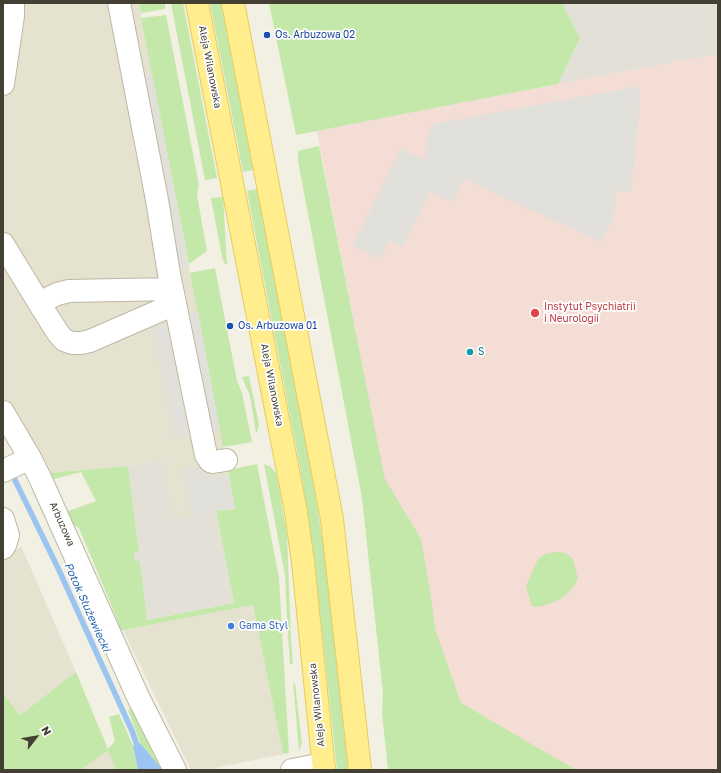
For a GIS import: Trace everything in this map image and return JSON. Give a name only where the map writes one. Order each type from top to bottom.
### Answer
[{"type":"main road","name":"Aleja Wilanowska","points":[[197,3],[296,512],[303,562],[324,767]]},
{"type":"main road","points":[[233,3],[332,519],[360,770]]},
{"type":"street","points":[[3,84],[13,16],[13,3]]},
{"type":"street","points":[[119,3],[174,296],[206,455],[213,462],[226,460]]},
{"type":"street","points":[[3,244],[58,333],[64,340],[72,343],[90,341],[174,296]]},
{"type":"street","points":[[39,303],[57,294],[69,291],[174,296]]},
{"type":"street","name":"Arbuzowa","points":[[3,412],[26,459],[61,522],[138,697],[175,770]]},
{"type":"street","points":[[3,471],[26,459]]},
{"type":"street","points":[[3,519],[8,535],[3,548]]},
{"type":"street","points":[[292,770],[324,767]]},
{"type":"shaded area","points":[[3,3],[139,3],[235,509],[175,518],[162,458],[128,466],[48,473],[3,401]]},
{"type":"shaded area","points":[[562,3],[718,3],[718,54],[558,84],[580,38]]},
{"type":"shaded area","name":"Instytut Psychiatrii i Neurologii","points":[[718,54],[718,770],[441,770],[317,131]]},
{"type":"shaded area","points":[[152,74],[189,267],[175,270],[138,77]]},
{"type":"shaded area","points":[[640,86],[639,115],[631,192],[616,191],[614,217],[601,242],[464,179],[452,202],[430,192],[403,247],[389,241],[381,259],[353,246],[401,149],[425,160],[426,140],[433,124]]},
{"type":"shaded area","points":[[198,311],[220,431],[207,434],[183,314]]},
{"type":"shaded area","points":[[166,324],[189,436],[175,439],[152,327]]},
{"type":"shaded area","points":[[162,458],[175,518],[216,511],[234,603],[146,620],[140,561],[135,561],[134,552],[139,552],[128,466]]},
{"type":"shaded area","points":[[195,468],[214,477],[228,475],[235,507],[192,515],[183,470]]},
{"type":"shaded area","points":[[21,546],[76,672],[20,715],[3,693],[3,560]]},
{"type":"shaded area","points":[[253,605],[283,754],[215,768],[214,770],[191,770],[123,630]]},
{"type":"shaded area","points":[[108,749],[116,770],[81,770]]},
{"type":"green space","points":[[139,3],[165,3],[165,8],[141,13]]},
{"type":"green space","points":[[171,3],[183,3],[217,178],[205,180]]},
{"type":"green space","points":[[210,3],[221,3],[253,170],[243,172]]},
{"type":"green space","points":[[269,3],[562,3],[580,38],[558,84],[296,135]]},
{"type":"green space","points":[[166,15],[199,185],[197,195],[207,251],[189,264],[141,18]]},
{"type":"green space","points":[[319,146],[385,479],[421,539],[435,629],[461,703],[576,770],[388,770],[382,713],[383,693],[362,498],[298,161],[298,151]]},
{"type":"green space","points":[[257,189],[312,476],[325,554],[348,770],[337,770],[314,555],[302,478],[247,191]]},
{"type":"green space","points":[[223,197],[227,264],[225,264],[222,257],[211,198]]},
{"type":"green space","points":[[215,268],[237,381],[242,393],[252,442],[223,447],[190,273]]},
{"type":"green space","points":[[249,376],[259,425],[256,433],[250,396],[242,377]]},
{"type":"green space","points":[[257,464],[279,578],[289,753],[283,754],[253,605],[123,630],[117,633],[111,621],[117,619],[79,528],[73,524],[66,512],[96,501],[81,472],[51,480],[48,473],[128,466],[139,552],[134,553],[135,561],[140,561],[147,620],[234,603],[216,511],[235,509],[228,470]]},
{"type":"green space","points":[[264,464],[271,467],[277,477],[287,535],[293,664],[290,664],[285,575]]},
{"type":"green space","points":[[557,552],[566,553],[573,559],[578,579],[572,589],[564,597],[543,606],[532,607],[526,586],[538,559],[545,554]]},
{"type":"green space","points":[[76,672],[108,749],[115,741],[109,717],[119,714],[133,746],[138,770],[116,770],[108,750],[81,770],[3,770],[3,693],[20,715]]},
{"type":"green space","points":[[293,682],[295,684],[302,743],[299,751]]},
{"type":"green space","points":[[134,706],[166,770],[162,770],[140,743],[128,710]]},
{"type":"water","points":[[140,743],[162,770],[138,770],[133,746]]},
{"type":"waterway","name":"Potok Służewiecki","points":[[11,472],[58,568],[132,731],[139,751]]},
{"type":"place","name":"Os. Arbuzowa 02","points":[[267,35]]},
{"type":"place","name":"Instytut Psychiatrii i Neurologii","points":[[535,313]]},
{"type":"place","name":"Os. Arbuzowa 01","points":[[230,326]]},
{"type":"place","name":"S","points":[[470,352]]},
{"type":"place","name":"Gama Styl","points":[[231,626]]}]
